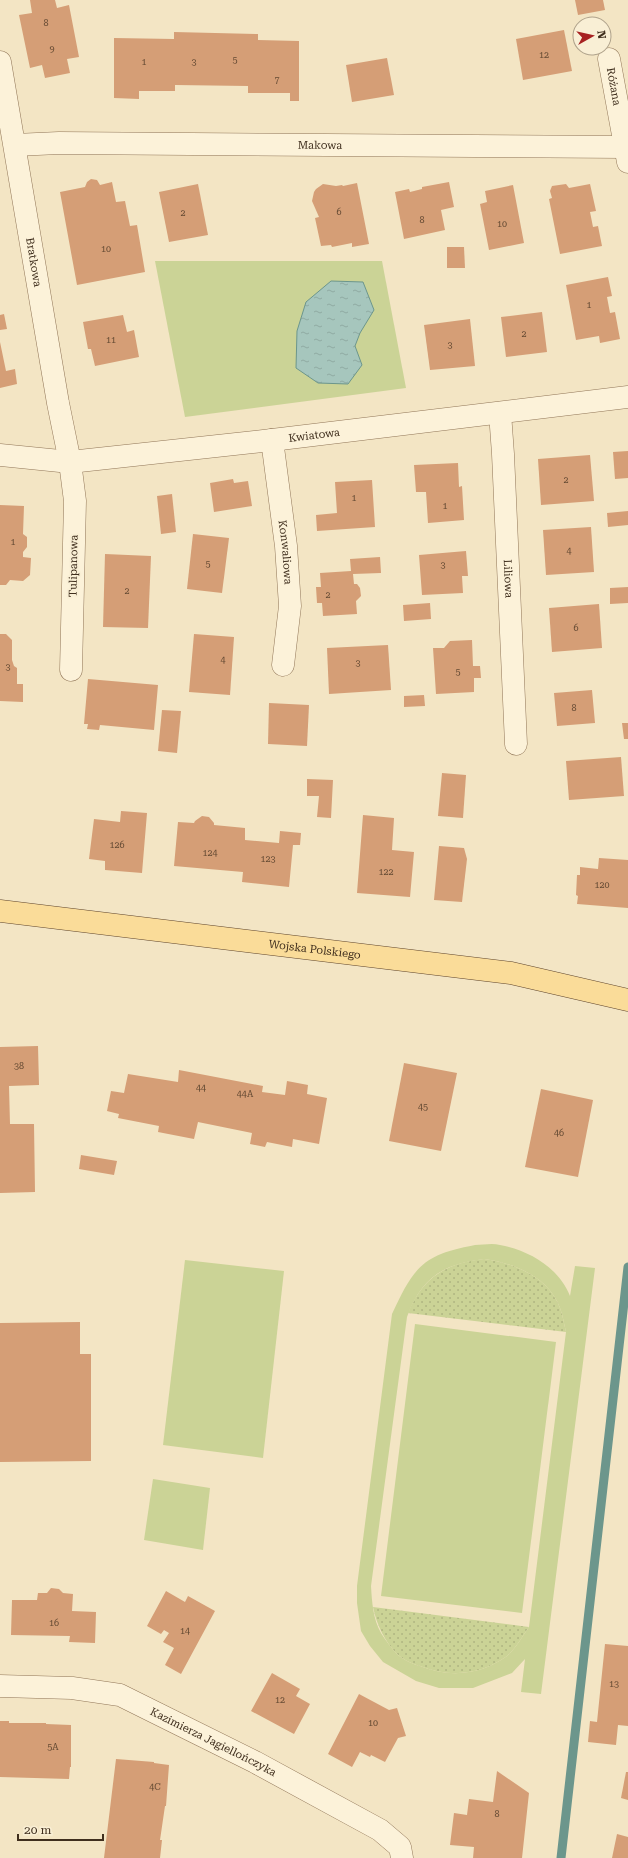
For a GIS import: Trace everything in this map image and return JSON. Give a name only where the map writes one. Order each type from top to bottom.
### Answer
[{"type":"main road","name":"Wojska Polskiego","points":[[0,911],[511,973],[628,1000]]},
{"type":"street","name":"Różana","points":[[609,59],[626,155]]},
{"type":"street","name":"Bratkowa","points":[[0,62],[58,403],[70,462]]},
{"type":"street","name":"Makowa","points":[[15,145],[58,143],[626,155]]},
{"type":"street","name":"Kwiatowa","points":[[0,455],[70,462],[272,440],[628,397]]},
{"type":"street","name":"Liliowa","points":[[500,413],[504,462],[516,744]]},
{"type":"street","name":"Konwaliowa","points":[[272,440],[286,546],[290,606],[283,665]]},
{"type":"street","name":"Tulipanowa","points":[[70,462],[75,501],[71,670]]},
{"type":"street","name":"Kazimierza Jagiellończyka","points":[[0,1686],[72,1688],[120,1695],[255,1762],[380,1830],[400,1847],[402,1858]]},
{"type":"green space","points":[[155,261],[382,261],[406,388],[185,417]]},
{"type":"green space","points":[[494,1244],[511,1247],[522,1251],[542,1262],[551,1269],[565,1286],[570,1296],[575,1266],[595,1268],[541,1694],[521,1692],[525,1659],[512,1673],[473,1688],[439,1688],[416,1681],[383,1662],[370,1646],[361,1631],[357,1603],[357,1586],[392,1314],[407,1285],[414,1274],[422,1266],[431,1259],[443,1253],[475,1245]],"holes":[[[484,1259],[495,1261],[529,1273],[548,1288],[555,1297],[560,1308],[566,1332],[529,1627],[510,1653],[497,1662],[476,1671],[465,1673],[442,1672],[431,1670],[409,1662],[403,1659],[391,1648],[378,1628],[376,1622],[372,1604],[371,1586],[407,1317],[419,1292],[435,1275],[445,1269],[469,1261]]]},
{"type":"green space","points":[[484,1259],[518,1268],[529,1273],[548,1288],[555,1297],[561,1311],[566,1332],[408,1313],[421,1290],[437,1274],[458,1264]]},
{"type":"green space","points":[[185,1260],[284,1271],[263,1458],[163,1445]]},
{"type":"green space","points":[[415,1324],[556,1342],[522,1613],[381,1596]]},
{"type":"green space","points":[[153,1479],[210,1488],[203,1550],[144,1540]]},
{"type":"green space","points":[[373,1607],[529,1627],[510,1653],[497,1662],[476,1671],[465,1673],[442,1672],[414,1664],[398,1655],[389,1645],[382,1633]]},
{"type":"water","points":[[331,281],[363,282],[374,310],[360,333],[355,346],[362,365],[348,384],[318,383],[296,368],[297,331],[306,302]]},
{"type":"building","points":[[30,0],[55,0],[57,8],[69,5],[79,57],[67,59],[70,73],[45,78],[42,65],[30,68],[19,15],[32,13]]},
{"type":"building","points":[[575,0],[603,0],[605,10],[578,15]]},
{"type":"building","points":[[564,30],[572,71],[523,80],[516,39]]},
{"type":"building","points":[[174,32],[258,34],[258,40],[299,41],[299,101],[290,101],[290,93],[248,93],[248,86],[175,85],[175,91],[139,91],[139,99],[114,98],[114,38],[174,39]]},
{"type":"building","points":[[387,58],[394,95],[352,102],[346,65]]},
{"type":"building","points":[[91,179],[97,180],[100,185],[112,182],[116,202],[125,201],[130,226],[137,225],[145,272],[77,285],[60,192],[85,187],[87,182]]},
{"type":"building","points":[[449,182],[454,207],[441,210],[445,230],[404,239],[395,192],[409,189],[410,192],[422,189],[422,187]]},
{"type":"building","points":[[357,183],[369,244],[352,247],[352,243],[332,247],[331,245],[321,246],[315,218],[319,217],[312,201],[314,192],[323,184],[343,186]]},
{"type":"building","points":[[198,184],[208,235],[169,242],[159,192]]},
{"type":"building","points":[[566,184],[569,188],[590,184],[596,211],[590,212],[593,227],[598,226],[602,246],[560,254],[549,199],[552,198],[550,191],[552,186]]},
{"type":"building","points":[[513,185],[524,243],[489,250],[480,204],[487,202],[485,191]]},
{"type":"building","points":[[447,247],[464,247],[465,268],[447,268]]},
{"type":"building","points":[[608,277],[612,296],[607,297],[610,313],[615,312],[620,339],[600,343],[599,336],[576,340],[566,285]]},
{"type":"building","points":[[542,312],[547,352],[506,357],[501,317]]},
{"type":"building","points":[[4,314],[7,329],[0,330],[0,315]]},
{"type":"building","points":[[123,315],[127,332],[134,330],[139,357],[95,366],[91,349],[88,349],[83,322]]},
{"type":"building","points":[[470,319],[475,366],[430,370],[424,325]]},
{"type":"building","points":[[0,342],[6,371],[15,369],[17,384],[0,388]]},
{"type":"building","points":[[628,451],[628,478],[615,479],[613,452]]},
{"type":"building","points":[[590,455],[594,501],[541,505],[538,459]]},
{"type":"building","points":[[458,463],[459,487],[462,486],[464,520],[428,523],[426,492],[416,492],[414,465]]},
{"type":"building","points":[[233,479],[234,483],[248,481],[252,506],[214,512],[210,483]]},
{"type":"building","points":[[372,480],[375,527],[317,531],[316,515],[337,513],[335,482]]},
{"type":"building","points":[[172,494],[176,532],[161,534],[157,496]]},
{"type":"building","points":[[0,505],[24,506],[23,534],[27,537],[27,547],[23,552],[23,557],[31,558],[30,575],[23,581],[10,580],[6,585],[0,585]]},
{"type":"building","points":[[628,511],[628,525],[608,527],[607,513]]},
{"type":"building","points":[[591,527],[594,572],[546,575],[543,530]]},
{"type":"building","points":[[193,534],[229,538],[222,593],[187,589]]},
{"type":"building","points":[[466,551],[468,576],[462,576],[463,593],[422,595],[419,555]]},
{"type":"building","points":[[105,554],[151,556],[148,628],[103,627]]},
{"type":"building","points":[[380,557],[381,573],[353,574],[354,584],[357,584],[360,588],[361,596],[356,601],[357,614],[323,616],[322,603],[317,603],[316,587],[321,587],[320,573],[351,571],[350,559]]},
{"type":"building","points":[[628,587],[628,603],[610,604],[610,588]]},
{"type":"building","points":[[430,603],[431,619],[404,621],[403,605]]},
{"type":"building","points":[[599,604],[602,648],[552,652],[549,608]]},
{"type":"building","points":[[0,634],[6,634],[12,640],[12,660],[14,666],[17,668],[17,684],[23,684],[23,702],[0,701]]},
{"type":"building","points":[[194,634],[234,637],[230,695],[189,692]]},
{"type":"building","points":[[472,640],[473,666],[480,666],[481,678],[474,678],[474,692],[436,694],[433,648],[444,648],[450,641]]},
{"type":"building","points":[[388,645],[391,690],[329,694],[327,648]]},
{"type":"building","points":[[88,679],[158,685],[154,730],[100,725],[99,730],[87,729],[88,724],[84,724]]},
{"type":"building","points":[[592,690],[595,723],[557,726],[554,693]]},
{"type":"building","points":[[424,695],[425,706],[404,707],[404,696]]},
{"type":"building","points":[[269,703],[309,705],[307,746],[268,744]]},
{"type":"building","points":[[162,710],[181,711],[177,753],[158,751]]},
{"type":"building","points":[[622,723],[628,723],[628,739],[624,739]]},
{"type":"building","points":[[621,757],[624,796],[569,800],[566,761]]},
{"type":"building","points":[[442,773],[466,775],[463,818],[438,816]]},
{"type":"building","points":[[307,779],[333,780],[331,818],[317,817],[319,796],[307,796]]},
{"type":"building","points":[[121,811],[147,813],[142,873],[105,870],[105,861],[89,859],[94,819],[120,822]]},
{"type":"building","points":[[363,815],[394,818],[392,850],[414,852],[410,897],[357,893]]},
{"type":"building","points":[[202,816],[209,817],[214,825],[245,828],[245,840],[279,843],[280,831],[301,833],[300,845],[293,845],[289,887],[242,882],[243,872],[174,866],[178,822],[194,823]]},
{"type":"building","points":[[439,846],[464,848],[467,859],[462,902],[434,900]]},
{"type":"building","points":[[599,858],[628,860],[628,908],[577,904],[577,875],[580,875],[580,867],[598,869]]},
{"type":"building","points":[[38,1046],[39,1085],[9,1086],[10,1124],[34,1124],[35,1192],[0,1193],[0,1047]]},
{"type":"building","points":[[404,1063],[457,1073],[441,1151],[389,1141]]},
{"type":"building","points":[[179,1070],[263,1086],[262,1092],[285,1095],[287,1081],[308,1085],[307,1094],[327,1098],[319,1144],[293,1139],[292,1147],[267,1142],[265,1147],[250,1144],[252,1133],[198,1122],[194,1139],[158,1132],[159,1126],[118,1118],[119,1114],[107,1111],[111,1091],[124,1093],[128,1074],[178,1082]]},
{"type":"building","points":[[541,1089],[593,1100],[578,1177],[525,1167]]},
{"type":"building","points":[[81,1155],[117,1161],[114,1175],[79,1169]]},
{"type":"building","points":[[80,1322],[80,1354],[91,1354],[91,1461],[0,1462],[0,1323]]},
{"type":"building","points":[[51,1588],[59,1589],[63,1593],[73,1594],[72,1611],[96,1612],[95,1643],[69,1642],[70,1636],[11,1635],[12,1600],[37,1600],[38,1593],[47,1593]]},
{"type":"building","points":[[166,1591],[185,1602],[188,1596],[215,1611],[181,1674],[165,1665],[174,1648],[163,1642],[169,1633],[164,1630],[161,1634],[147,1626]]},
{"type":"building","points":[[605,1644],[628,1646],[628,1726],[618,1725],[616,1745],[588,1742],[590,1721],[597,1722]]},
{"type":"building","points":[[272,1673],[300,1689],[296,1696],[310,1704],[294,1734],[251,1711]]},
{"type":"building","points":[[359,1694],[389,1710],[397,1708],[406,1736],[398,1738],[385,1762],[371,1755],[370,1757],[360,1752],[352,1767],[328,1754]]},
{"type":"building","points":[[0,1721],[9,1721],[9,1723],[71,1725],[71,1767],[69,1779],[0,1777]]},
{"type":"building","points":[[116,1759],[154,1762],[169,1765],[166,1806],[160,1840],[162,1840],[160,1858],[104,1858]]},
{"type":"building","points":[[497,1771],[529,1793],[522,1858],[473,1858],[474,1847],[450,1845],[454,1813],[467,1815],[469,1799],[493,1802]]},
{"type":"building","points":[[626,1772],[628,1772],[628,1800],[621,1798]]},
{"type":"building","points":[[617,1834],[628,1837],[628,1858],[612,1858]]},
{"type":"waterway","points":[[561,1858],[628,1267]]}]
